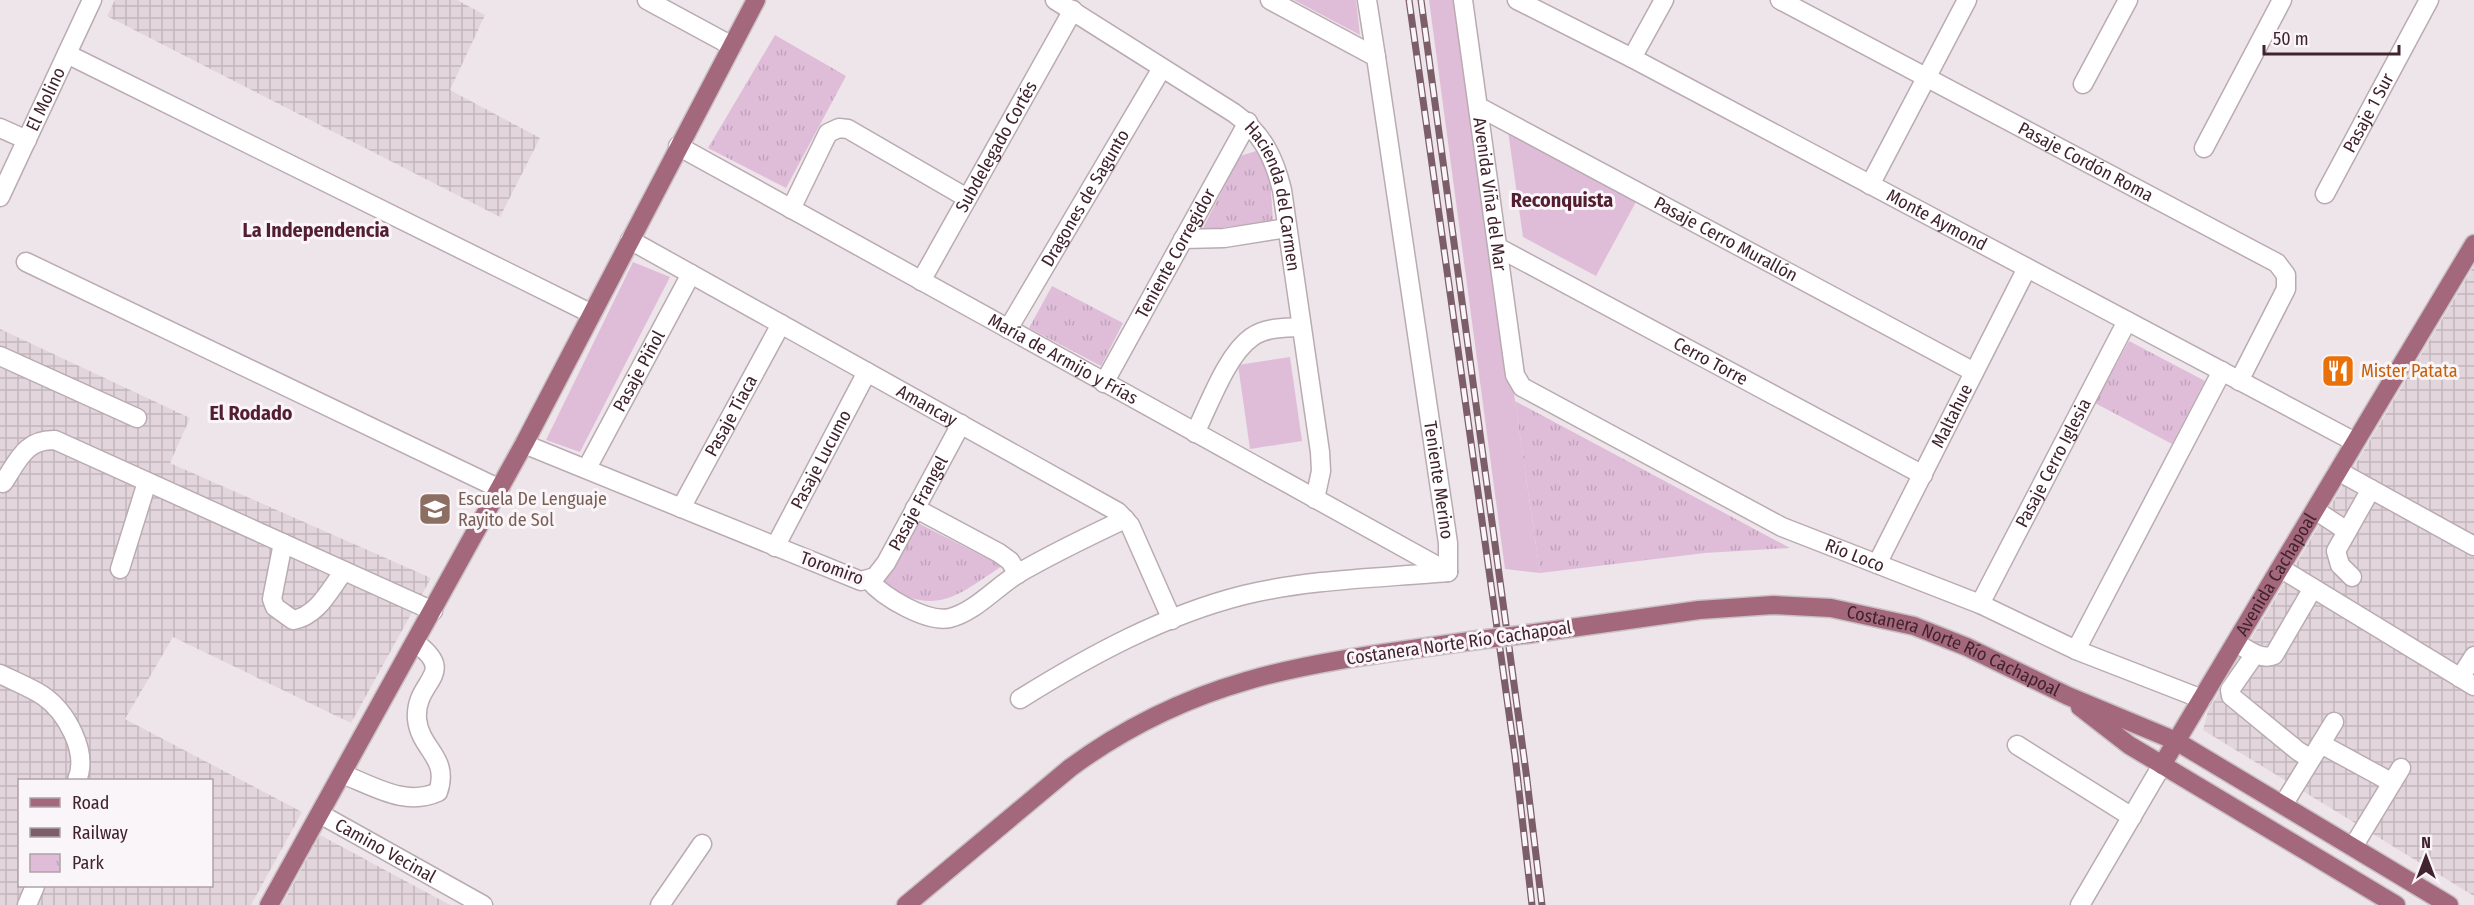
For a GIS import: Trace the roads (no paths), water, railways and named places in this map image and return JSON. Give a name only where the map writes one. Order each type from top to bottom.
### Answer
[{"type":"main road","points":[[269,905],[500,489],[756,0]]},
{"type":"main road","name":"Avenida Cachapoal","points":[[2162,765],[2474,244]]},
{"type":"main road","name":"Costanera Norte Río Cachapoal","points":[[906,905],[1070,768],[1105,743],[1154,715],[1210,691],[1265,674],[1320,663],[1700,610],[1773,605],[1830,608],[1887,619],[1941,636],[2068,696],[2176,741],[2449,905]]},
{"type":"main road","name":"Costanera Norte Río Cachapoal","points":[[2068,696],[2101,726],[2162,765],[2396,905]]},
{"type":"street","name":"El Molino","points":[[0,197],[7,163],[27,140],[92,0]]},
{"type":"street","points":[[647,0],[732,46]]},
{"type":"street","name":"Hacienda del Carmen","points":[[1055,0],[1248,123],[1263,141],[1274,161],[1287,228],[1321,462],[1315,499]]},
{"type":"street","name":"Teniente Merino","points":[[1367,0],[1448,543],[1448,572]]},
{"type":"street","name":"Avenida Viña del Mar","points":[[1463,0],[1515,375],[1522,387]]},
{"type":"street","name":"Monte Aymond","points":[[1517,0],[1632,58],[2355,442]]},
{"type":"street","points":[[1632,58],[1664,0]]},
{"type":"street","name":"Pasaje Cordón Roma","points":[[1780,0],[2277,263],[2286,275],[2286,289],[2239,381]]},
{"type":"street","points":[[1870,184],[1967,0]]},
{"type":"street","points":[[2083,84],[2128,0]]},
{"type":"street","points":[[2204,148],[2282,0]]},
{"type":"street","name":"Pasaje 1 Sur","points":[[2325,194],[2429,0]]},
{"type":"street","points":[[1276,1],[1376,57]]},
{"type":"street","name":"Subdelegado Cortés","points":[[921,281],[1072,10]]},
{"type":"street","points":[[67,54],[592,314]]},
{"type":"street","name":"Dragones de Sagunto","points":[[1008,329],[1162,68]]},
{"type":"street","name":"Pasaje Cerro Murallón","points":[[1479,107],[1974,372]]},
{"type":"street","name":"Teniente Corregidor","points":[[1104,383],[1248,123]]},
{"type":"street","points":[[0,128],[27,140]]},
{"type":"street","points":[[790,208],[828,133],[839,128],[848,129],[967,198]]},
{"type":"street","name":"María de Armijo y Frías","points":[[678,146],[1448,572]]},
{"type":"street","points":[[1183,239],[1224,238],[1287,228]]},
{"type":"street","name":"Amancay","points":[[630,240],[1110,507],[1125,519],[1172,620]]},
{"type":"street","name":"Cerro Torre","points":[[1499,248],[1923,475]]},
{"type":"street","points":[[26,262],[500,489]]},
{"type":"street","name":"Maltahue","points":[[1877,564],[2027,268]]},
{"type":"street","name":"Pasaje Piñol","points":[[587,468],[691,274]]},
{"type":"street","name":"Pasaje Cerro Iglesia","points":[[1980,604],[2127,321]]},
{"type":"street","name":"Pasaje Tiaca","points":[[681,508],[781,324]]},
{"type":"street","points":[[1195,433],[1236,351],[1252,336],[1270,329],[1301,327]]},
{"type":"street","points":[[0,356],[137,418]]},
{"type":"street","points":[[2076,650],[2222,371]]},
{"type":"street","name":"Pasaje Lucumo","points":[[775,547],[867,372]]},
{"type":"street","name":"Río Loco","points":[[1522,387],[1782,527],[1980,604],[2076,650],[2202,699]]},
{"type":"street","name":"Pasaje Frangel","points":[[869,580],[879,573],[886,563],[961,424]]},
{"type":"street","points":[[3,483],[30,444],[42,440],[55,440],[433,611]]},
{"type":"street","name":"Toromiro","points":[[524,444],[852,579],[869,580],[881,593],[932,618],[949,618],[962,612],[1018,574],[1125,519]]},
{"type":"street","points":[[2338,471],[2474,546]]},
{"type":"street","points":[[120,569],[147,482]]},
{"type":"street","points":[[2352,577],[2336,559],[2336,551],[2371,489]]},
{"type":"street","points":[[915,508],[999,553],[1010,561],[1018,574]]},
{"type":"street","points":[[2315,510],[2347,531]]},
{"type":"street","points":[[283,543],[272,599],[275,608],[293,620],[305,618],[313,612],[344,571]]},
{"type":"street","points":[[2280,568],[2467,682],[2474,656]]},
{"type":"street","points":[[1020,699],[1088,657],[1219,602],[1304,584],[1448,572]]},
{"type":"street","points":[[2235,642],[2267,658],[2274,655],[2313,588]]},
{"type":"street","points":[[342,774],[405,798],[423,799],[438,792],[443,777],[439,761],[421,735],[417,721],[421,694],[435,670],[436,663],[433,657],[416,643]]},
{"type":"street","points":[[2255,654],[2230,690],[2230,696],[2298,751],[2316,751],[2396,775],[2353,847]]},
{"type":"street","points":[[0,674],[43,695],[61,712],[72,732],[79,754],[77,779]]},
{"type":"street","points":[[2283,805],[2334,722]]},
{"type":"street","points":[[2017,745],[2132,817]]},
{"type":"street","name":"Avenida Cachapoal","points":[[2084,904],[2162,765]]},
{"type":"street","name":"Camino Vecinal","points":[[320,814],[483,905]]},
{"type":"street","points":[[660,905],[702,844]]},
{"type":"street","points":[[27,905],[34,887]]},
{"type":"railway","points":[[1409,0],[1515,756],[1532,905]]},
{"type":"railway","points":[[1421,0],[1542,905]]},
{"type":"place","name":"Mister Patata","points":[[2338,371]]},
{"type":"place","name":"Escuela De Lenguaje Rayito de Sol","points":[[435,509]]},
{"type":"district","name":"Reconquista","points":[[1562,200]]},
{"type":"district","name":"La Independencia","points":[[316,230]]},
{"type":"district","name":"El Rodado","points":[[251,413]]}]
